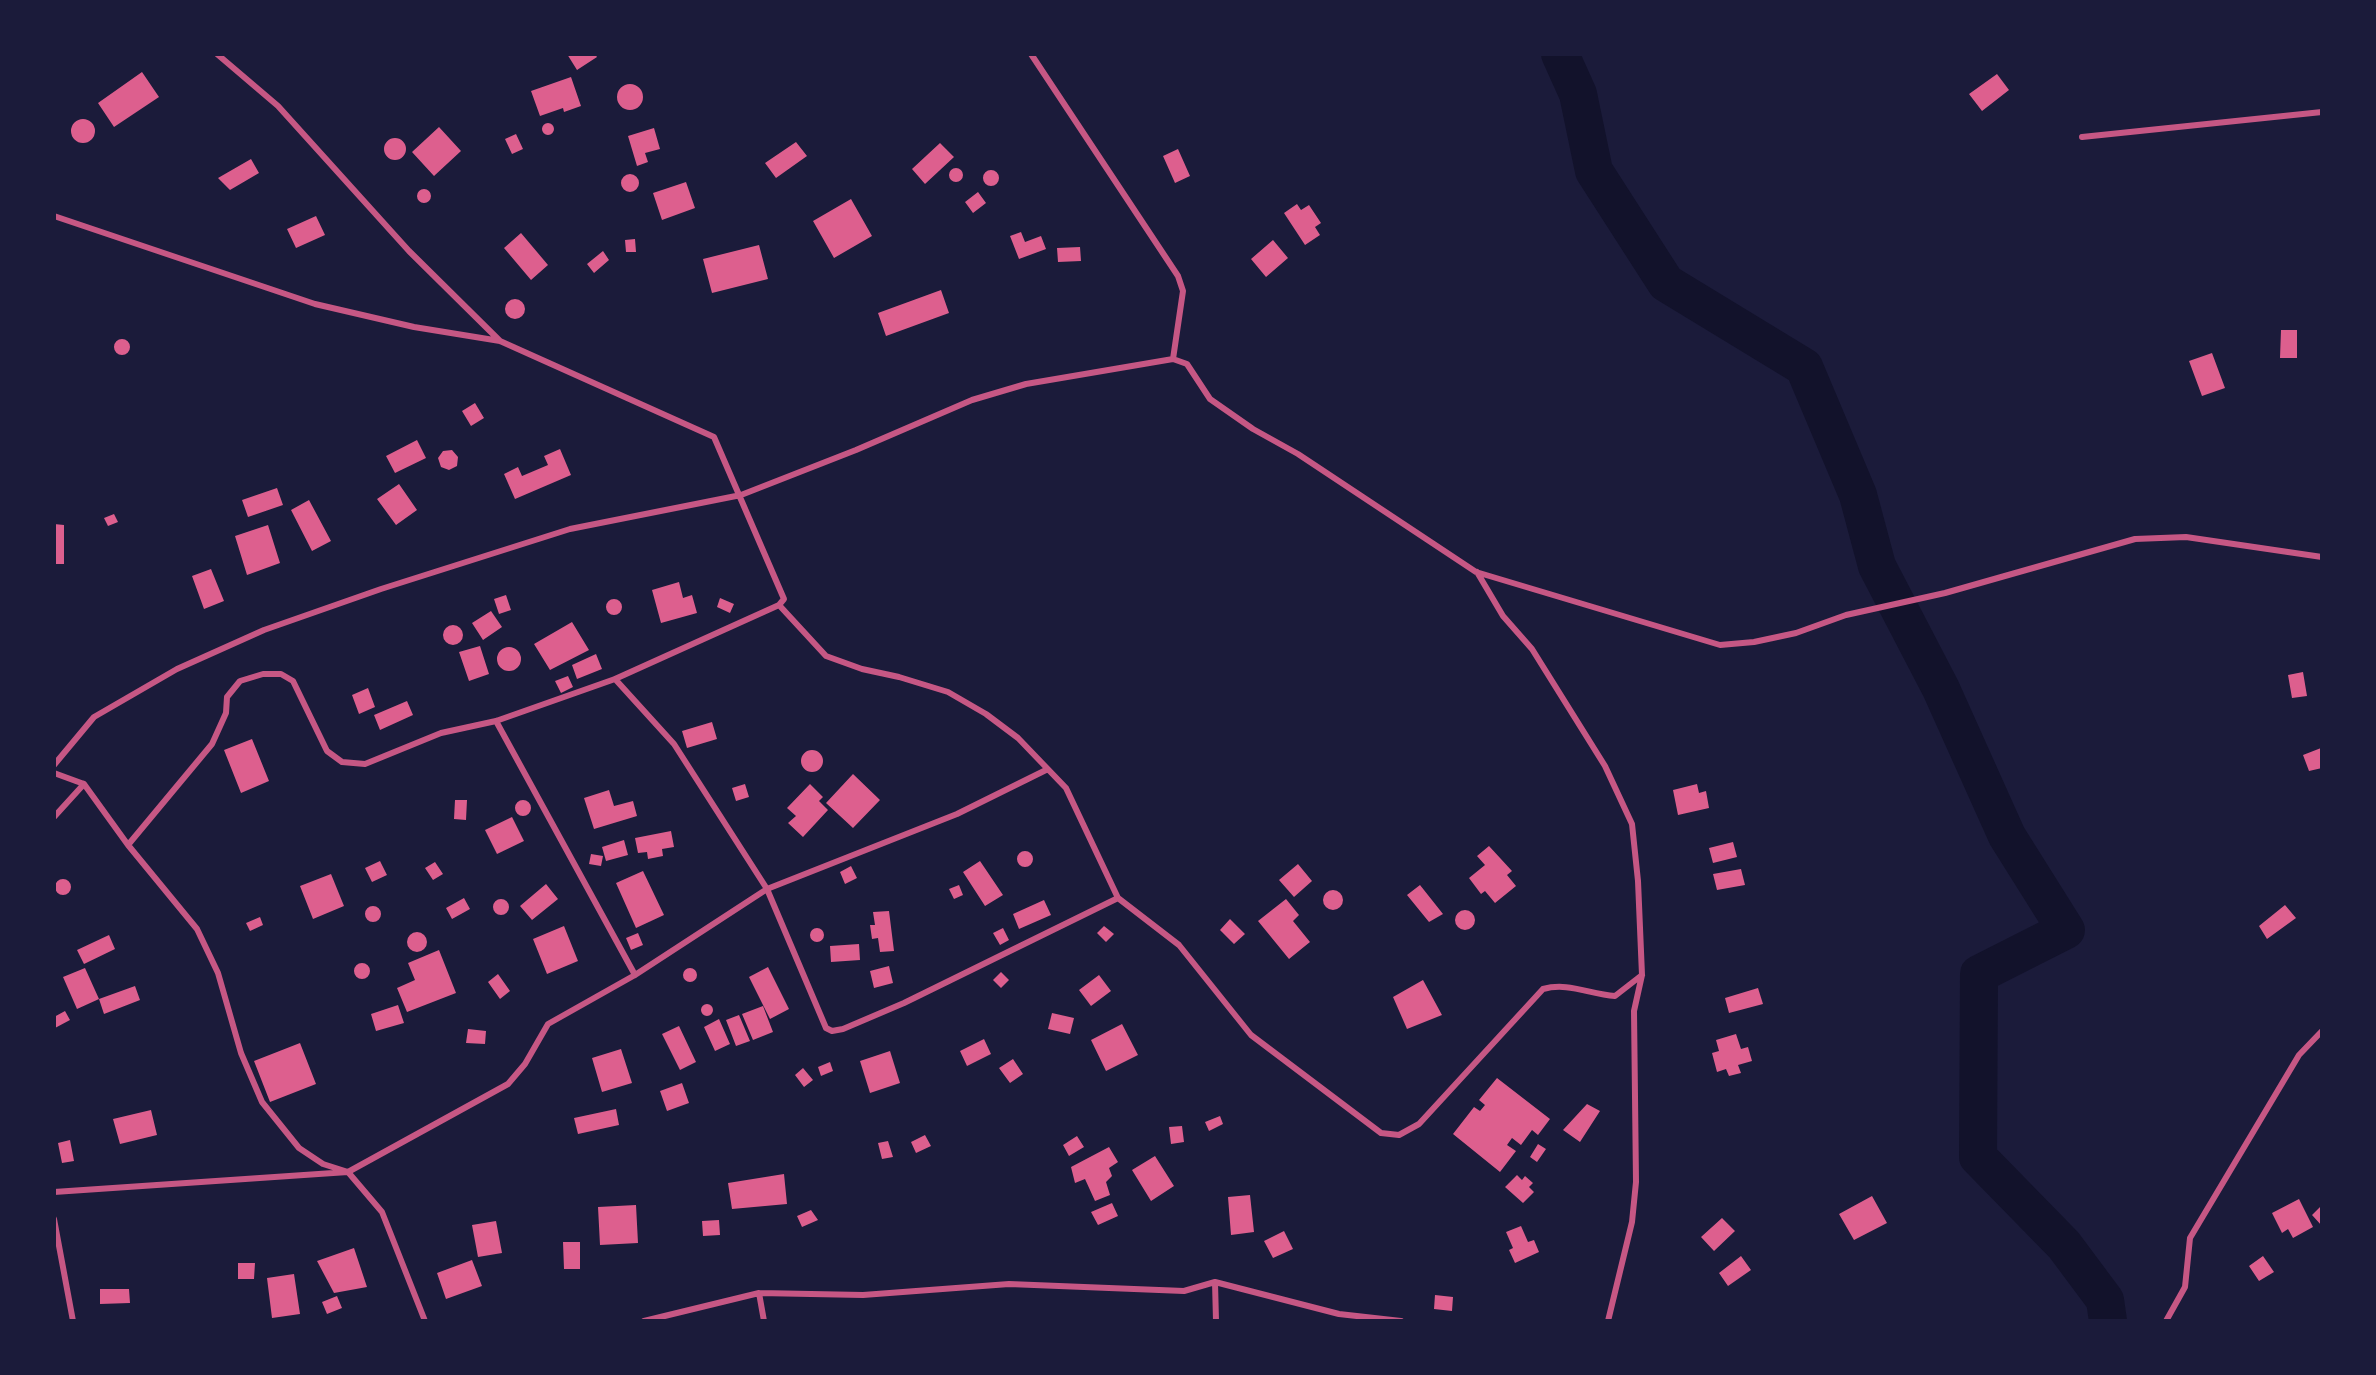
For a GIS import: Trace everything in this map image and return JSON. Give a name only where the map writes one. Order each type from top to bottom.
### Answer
[{"type":"street","points":[[217,54],[278,106],[409,251],[500,341]]},
{"type":"street","points":[[1031,54],[1178,276],[1183,291],[1173,359]]},
{"type":"street","points":[[2082,137],[2322,112]]},
{"type":"street","points":[[54,216],[315,304],[414,327],[500,341],[714,437],[784,599],[779,605],[615,679],[495,721],[441,733],[365,764],[342,762],[327,751],[292,681],[281,674],[263,674],[240,681],[226,697],[226,713],[212,744],[128,845]]},
{"type":"street","points":[[54,765],[94,717],[177,669],[264,630],[381,589],[570,529],[741,495],[856,450],[972,400],[1026,384],[1173,359],[1187,364],[1210,399],[1253,429],[1298,453],[1476,572],[1720,645],[1754,642],[1796,633],[1846,615],[1945,593],[2135,539],[2186,537],[2322,557]]},
{"type":"street","points":[[1476,572],[1503,616],[1532,650],[1605,766],[1632,824],[1638,881],[1642,975],[1634,1011],[1636,1144],[1632,1222],[1608,1321]]},
{"type":"street","points":[[779,605],[826,656],[862,669],[899,677],[948,692],[986,714],[1018,738],[1066,789],[1118,898],[1179,945],[1251,1035],[1381,1133],[1400,1135],[1419,1124],[1543,989],[1570,985],[1593,994],[1615,996],[1642,975]]},
{"type":"street","points":[[615,679],[674,744],[767,889],[821,1022],[832,1031],[904,1003],[1118,898]]},
{"type":"street","points":[[495,721],[635,975]]},
{"type":"street","points":[[54,1192],[348,1172],[508,1084],[525,1064],[548,1024],[635,975],[767,889],[957,814],[1046,770]]},
{"type":"street","points":[[54,773],[84,784],[128,845],[186,913],[218,973],[241,1053],[262,1102],[299,1148],[323,1164],[348,1172],[382,1212],[425,1321]]},
{"type":"street","points":[[54,817],[84,784]]},
{"type":"street","points":[[2166,1321],[2185,1287],[2190,1238],[2299,1055],[2322,1030]]},
{"type":"street","points":[[54,1219],[74,1321]]},
{"type":"street","points":[[1215,1282],[1216,1321]]},
{"type":"street","points":[[644,1321],[759,1293],[863,1294],[1009,1284],[1184,1291],[1215,1282],[1339,1314],[1401,1321]]},
{"type":"street","points":[[759,1293],[764,1321]]},
{"type":"building","points":[[567,54],[595,54],[597,57],[577,70]]},
{"type":"building","points":[[142,72],[159,97],[114,127],[98,103]]},
{"type":"building","points":[[1997,74],[2009,90],[1982,111],[1969,94]]},
{"type":"building","points":[[571,77],[581,106],[564,112],[563,108],[540,116],[531,91]]},
{"type":"building","points":[[630,84],[640,87],[643,97],[640,107],[630,110],[620,107],[617,97],[620,87]]},
{"type":"building","points":[[83,119],[92,122],[95,131],[92,140],[83,143],[74,140],[71,131],[74,122]]},
{"type":"building","points":[[550,123],[554,129],[550,135],[546,135],[542,127]]},
{"type":"building","points":[[439,127],[461,151],[434,176],[412,152]]},
{"type":"building","points":[[654,128],[660,149],[645,153],[648,162],[637,166],[628,136]]},
{"type":"building","points":[[516,134],[523,149],[512,154],[505,139]]},
{"type":"building","points":[[395,138],[403,141],[406,149],[403,157],[395,160],[387,157],[384,149],[387,141]]},
{"type":"building","points":[[796,142],[807,156],[776,178],[765,163]]},
{"type":"building","points":[[940,143],[954,157],[925,184],[912,169]]},
{"type":"building","points":[[1178,149],[1190,176],[1175,183],[1163,156]]},
{"type":"building","points":[[251,159],[259,173],[230,190],[218,178]]},
{"type":"building","points":[[956,168],[961,170],[963,175],[961,180],[956,182],[951,180],[949,175],[951,170]]},
{"type":"building","points":[[988,170],[994,170],[999,178],[997,184],[988,186],[983,181],[983,175]]},
{"type":"building","points":[[626,174],[634,174],[639,179],[637,190],[626,192],[621,187],[621,179]]},
{"type":"building","points":[[686,182],[695,208],[662,220],[653,193]]},
{"type":"building","points":[[424,189],[429,191],[431,196],[429,201],[424,203],[419,201],[417,196],[419,191]]},
{"type":"building","points":[[978,192],[986,203],[973,213],[965,202]]},
{"type":"building","points":[[851,199],[872,236],[834,258],[813,221]]},
{"type":"building","points":[[1297,204],[1301,210],[1309,205],[1321,223],[1315,227],[1320,235],[1305,245],[1284,213]]},
{"type":"building","points":[[316,216],[325,235],[296,248],[287,229]]},
{"type":"building","points":[[1021,232],[1025,242],[1041,236],[1046,249],[1019,259],[1010,236]]},
{"type":"building","points":[[521,233],[548,265],[531,280],[504,248]]},
{"type":"building","points":[[635,239],[636,252],[626,252],[625,240]]},
{"type":"building","points":[[1273,240],[1288,258],[1266,277],[1251,259]]},
{"type":"building","points":[[759,245],[768,279],[712,293],[703,259]]},
{"type":"building","points":[[1080,247],[1081,261],[1058,262],[1057,248]]},
{"type":"building","points":[[603,251],[609,260],[594,273],[587,264]]},
{"type":"building","points":[[941,290],[949,313],[886,336],[878,313]]},
{"type":"building","points":[[515,299],[522,302],[525,309],[522,316],[515,319],[508,316],[505,309],[508,302]]},
{"type":"building","points":[[2281,330],[2297,330],[2297,358],[2280,358]]},
{"type":"building","points":[[122,339],[128,341],[130,347],[128,353],[122,355],[116,353],[114,347],[116,341]]},
{"type":"building","points":[[2212,353],[2225,388],[2202,396],[2189,361]]},
{"type":"building","points":[[475,403],[484,418],[471,426],[462,411]]},
{"type":"building","points":[[417,440],[426,458],[395,473],[386,456]]},
{"type":"building","points":[[560,449],[571,475],[515,499],[504,474],[518,467],[522,476],[548,465],[544,456]]},
{"type":"building","points":[[452,450],[458,457],[457,466],[449,470],[441,467],[438,458],[443,451]]},
{"type":"building","points":[[399,484],[417,510],[396,525],[377,499]]},
{"type":"building","points":[[277,488],[283,505],[248,517],[242,500]]},
{"type":"building","points":[[309,500],[331,541],[312,551],[291,510]]},
{"type":"building","points":[[114,514],[118,522],[108,526],[104,518]]},
{"type":"building","points":[[54,524],[64,525],[64,564],[54,564]]},
{"type":"building","points":[[268,525],[280,563],[247,575],[235,536]]},
{"type":"building","points":[[211,569],[224,601],[204,609],[192,576]]},
{"type":"building","points":[[679,582],[683,598],[692,595],[697,613],[661,623],[652,590]]},
{"type":"building","points":[[506,595],[511,610],[499,614],[494,599]]},
{"type":"building","points":[[720,598],[734,604],[730,613],[717,607]]},
{"type":"building","points":[[611,599],[617,599],[622,607],[620,613],[611,615],[606,610],[606,604]]},
{"type":"building","points":[[491,611],[502,627],[483,640],[472,623]]},
{"type":"building","points":[[572,622],[589,650],[550,670],[534,644]]},
{"type":"building","points":[[453,625],[460,628],[463,635],[460,642],[453,645],[446,642],[443,635],[446,628]]},
{"type":"building","points":[[480,646],[489,674],[469,681],[459,652]]},
{"type":"building","points":[[509,647],[518,650],[521,659],[518,668],[509,671],[500,668],[497,659],[500,650]]},
{"type":"building","points":[[596,654],[602,669],[577,679],[572,665]]},
{"type":"building","points":[[2303,672],[2307,696],[2292,698],[2288,675]]},
{"type":"building","points":[[568,676],[573,687],[561,693],[555,681]]},
{"type":"building","points":[[368,688],[375,707],[359,714],[352,695]]},
{"type":"building","points":[[407,701],[413,715],[380,730],[374,715]]},
{"type":"building","points":[[712,722],[717,739],[687,748],[682,731]]},
{"type":"building","points":[[252,739],[269,781],[241,793],[224,750]]},
{"type":"building","points":[[2321,748],[2322,768],[2309,771],[2303,755]]},
{"type":"building","points":[[808,750],[816,750],[823,757],[823,765],[816,772],[808,772],[801,765],[801,757]]},
{"type":"building","points":[[853,774],[880,800],[853,828],[826,803]]},
{"type":"building","points":[[745,784],[749,797],[736,801],[732,788]]},
{"type":"building","points":[[810,784],[823,797],[819,801],[828,810],[803,837],[788,823],[796,816],[787,808]]},
{"type":"building","points":[[1697,784],[1699,793],[1706,791],[1709,808],[1678,815],[1673,790]]},
{"type":"building","points":[[609,790],[614,806],[633,801],[637,816],[594,829],[584,798]]},
{"type":"building","points":[[455,800],[467,800],[466,820],[454,819]]},
{"type":"building","points":[[520,800],[526,800],[531,808],[529,814],[520,816],[515,811],[515,805]]},
{"type":"building","points":[[512,817],[524,841],[497,854],[485,830]]},
{"type":"building","points":[[671,831],[674,847],[662,849],[663,856],[648,859],[647,852],[638,853],[635,838]]},
{"type":"building","points":[[624,840],[628,855],[606,861],[602,847]]},
{"type":"building","points":[[1733,842],[1737,857],[1713,863],[1709,848]]},
{"type":"building","points":[[1489,846],[1512,871],[1507,875],[1516,886],[1495,903],[1485,891],[1481,894],[1469,878],[1485,865],[1477,856]]},
{"type":"building","points":[[1022,851],[1028,851],[1033,859],[1031,865],[1022,867],[1017,862],[1017,856]]},
{"type":"building","points":[[591,854],[603,856],[601,866],[589,864]]},
{"type":"building","points":[[380,861],[387,875],[372,882],[365,868]]},
{"type":"building","points":[[980,861],[1003,895],[985,906],[963,872]]},
{"type":"building","points":[[435,862],[443,874],[433,880],[425,868]]},
{"type":"building","points":[[1298,864],[1312,881],[1294,897],[1279,880]]},
{"type":"building","points":[[851,866],[857,878],[845,884],[840,872]]},
{"type":"building","points":[[1741,869],[1745,885],[1717,890],[1713,874]]},
{"type":"building","points":[[643,871],[664,915],[636,928],[616,883]]},
{"type":"building","points":[[331,874],[344,906],[313,919],[300,886]]},
{"type":"building","points":[[60,879],[66,879],[71,887],[69,893],[60,895],[55,890],[55,884]]},
{"type":"building","points":[[546,884],[558,899],[532,920],[520,906]]},
{"type":"building","points":[[959,885],[963,895],[954,899],[949,889]]},
{"type":"building","points":[[1420,885],[1443,914],[1429,922],[1407,895]]},
{"type":"building","points":[[1333,890],[1340,893],[1343,900],[1340,907],[1333,910],[1326,907],[1323,900],[1326,893]]},
{"type":"building","points":[[464,898],[470,909],[452,919],[446,908]]},
{"type":"building","points":[[498,899],[504,899],[509,907],[507,913],[498,915],[493,910],[493,904]]},
{"type":"building","points":[[1286,899],[1299,915],[1293,921],[1310,942],[1289,959],[1258,921]]},
{"type":"building","points":[[1044,900],[1051,915],[1019,929],[1013,914]]},
{"type":"building","points":[[2285,905],[2296,918],[2267,939],[2259,926]]},
{"type":"building","points":[[370,906],[376,906],[381,914],[379,920],[370,922],[365,917],[365,911]]},
{"type":"building","points":[[1461,910],[1469,910],[1475,916],[1475,924],[1469,930],[1461,930],[1455,924],[1455,916]]},
{"type":"building","points":[[889,911],[894,951],[880,952],[878,938],[872,939],[870,925],[875,925],[873,912]]},
{"type":"building","points":[[260,917],[263,925],[250,931],[246,923]]},
{"type":"building","points":[[1230,919],[1245,934],[1234,944],[1220,930]]},
{"type":"building","points":[[564,926],[578,961],[547,974],[533,939]]},
{"type":"building","points":[[1104,926],[1114,934],[1106,942],[1097,933]]},
{"type":"building","points":[[817,928],[822,930],[824,935],[822,940],[817,942],[812,940],[810,935],[812,930]]},
{"type":"building","points":[[1003,928],[1009,940],[1000,945],[993,933]]},
{"type":"building","points":[[417,932],[424,935],[427,942],[424,949],[417,952],[410,949],[407,942],[410,935]]},
{"type":"building","points":[[638,933],[643,945],[631,950],[626,938]]},
{"type":"building","points":[[109,935],[115,949],[84,964],[77,950]]},
{"type":"building","points":[[859,944],[860,960],[831,962],[830,946]]},
{"type":"building","points":[[439,950],[456,993],[407,1012],[397,988],[415,980],[408,963]]},
{"type":"building","points":[[359,963],[365,963],[370,971],[368,977],[359,979],[354,974],[354,968]]},
{"type":"building","points":[[889,966],[893,983],[874,988],[870,971]]},
{"type":"building","points":[[768,967],[789,1009],[770,1019],[749,977]]},
{"type":"building","points":[[85,968],[99,999],[77,1009],[63,977]]},
{"type":"building","points":[[690,968],[695,970],[697,975],[695,980],[690,982],[685,980],[683,975],[685,970]]},
{"type":"building","points":[[1001,972],[1009,980],[1001,988],[993,980]]},
{"type":"building","points":[[498,974],[510,991],[500,999],[488,982]]},
{"type":"building","points":[[1099,975],[1111,991],[1091,1006],[1079,990]]},
{"type":"building","points":[[1423,980],[1442,1015],[1407,1029],[1393,997]]},
{"type":"building","points":[[135,986],[140,1000],[104,1014],[99,999]]},
{"type":"building","points":[[1758,988],[1763,1004],[1729,1013],[1725,998]]},
{"type":"building","points":[[709,1004],[713,1010],[709,1016],[705,1016],[701,1008]]},
{"type":"building","points":[[398,1005],[404,1023],[376,1031],[371,1014]]},
{"type":"building","points":[[763,1006],[773,1032],[753,1040],[742,1014]]},
{"type":"building","points":[[65,1011],[70,1020],[55,1028],[54,1017]]},
{"type":"building","points":[[1052,1013],[1074,1018],[1070,1034],[1048,1029]]},
{"type":"building","points":[[739,1015],[750,1041],[736,1046],[726,1020]]},
{"type":"building","points":[[719,1019],[730,1044],[715,1051],[704,1027]]},
{"type":"building","points":[[1122,1024],[1138,1055],[1106,1071],[1091,1040]]},
{"type":"building","points":[[679,1026],[696,1062],[680,1070],[662,1034]]},
{"type":"building","points":[[468,1029],[486,1031],[485,1044],[466,1043]]},
{"type":"building","points":[[1736,1034],[1741,1049],[1748,1047],[1752,1061],[1738,1065],[1741,1073],[1729,1076],[1726,1069],[1717,1072],[1712,1053],[1719,1051],[1716,1040]]},
{"type":"building","points":[[984,1039],[991,1054],[967,1066],[960,1051]]},
{"type":"building","points":[[300,1043],[316,1084],[270,1102],[254,1061]]},
{"type":"building","points":[[621,1049],[632,1083],[602,1092],[592,1058]]},
{"type":"building","points":[[890,1051],[900,1083],[870,1093],[860,1061]]},
{"type":"building","points":[[1013,1059],[1023,1074],[1010,1083],[999,1068]]},
{"type":"building","points":[[830,1062],[833,1071],[821,1076],[818,1067]]},
{"type":"building","points":[[803,1068],[813,1080],[804,1087],[795,1075]]},
{"type":"building","points":[[1497,1078],[1550,1119],[1538,1135],[1532,1130],[1521,1145],[1512,1138],[1507,1145],[1516,1151],[1500,1172],[1453,1134],[1474,1107],[1480,1111],[1485,1105],[1479,1100]]},
{"type":"building","points":[[682,1083],[689,1103],[667,1111],[660,1091]]},
{"type":"building","points":[[1587,1104],[1600,1111],[1580,1142],[1563,1130]]},
{"type":"building","points":[[616,1109],[619,1125],[578,1134],[574,1118]]},
{"type":"building","points":[[151,1110],[157,1135],[120,1144],[113,1119]]},
{"type":"building","points":[[1220,1116],[1223,1124],[1209,1131],[1205,1122]]},
{"type":"building","points":[[1182,1126],[1184,1142],[1171,1144],[1169,1127]]},
{"type":"building","points":[[925,1135],[931,1146],[916,1153],[911,1142]]},
{"type":"building","points":[[1077,1136],[1084,1147],[1069,1156],[1063,1145]]},
{"type":"building","points":[[70,1140],[74,1161],[62,1163],[58,1143]]},
{"type":"building","points":[[888,1141],[893,1157],[882,1159],[878,1143]]},
{"type":"building","points":[[1538,1144],[1546,1149],[1537,1162],[1530,1157]]},
{"type":"building","points":[[1109,1147],[1118,1162],[1109,1168],[1112,1176],[1106,1182],[1110,1195],[1095,1201],[1085,1179],[1075,1183],[1071,1167]]},
{"type":"building","points":[[1155,1156],[1174,1186],[1151,1201],[1132,1170]]},
{"type":"building","points":[[784,1174],[787,1204],[732,1209],[728,1183]]},
{"type":"building","points":[[1517,1175],[1522,1180],[1525,1176],[1533,1183],[1529,1187],[1534,1192],[1523,1203],[1505,1187]]},
{"type":"building","points":[[1250,1195],[1254,1232],[1231,1235],[1228,1197]]},
{"type":"building","points":[[1872,1196],[1887,1223],[1854,1240],[1839,1214]]},
{"type":"building","points":[[2299,1199],[2313,1227],[2293,1238],[2288,1229],[2282,1233],[2272,1213]]},
{"type":"building","points":[[1112,1203],[1118,1216],[1098,1225],[1091,1212]]},
{"type":"building","points":[[636,1205],[638,1243],[600,1245],[598,1207]]},
{"type":"building","points":[[2322,1205],[2322,1226],[2312,1215]]},
{"type":"building","points":[[811,1210],[818,1220],[802,1227],[797,1216]]},
{"type":"building","points":[[1722,1218],[1735,1231],[1714,1251],[1701,1237]]},
{"type":"building","points":[[719,1220],[720,1235],[703,1236],[702,1221]]},
{"type":"building","points":[[496,1221],[502,1253],[478,1257],[472,1225]]},
{"type":"building","points":[[1521,1226],[1528,1242],[1534,1240],[1539,1252],[1515,1263],[1509,1250],[1513,1248],[1506,1232]]},
{"type":"building","points":[[1284,1231],[1293,1249],[1273,1258],[1264,1241]]},
{"type":"building","points":[[563,1242],[580,1242],[580,1269],[564,1269]]},
{"type":"building","points":[[354,1248],[367,1287],[334,1293],[317,1261]]},
{"type":"building","points":[[1741,1256],[1751,1270],[1728,1286],[1719,1273]]},
{"type":"building","points":[[2263,1256],[2274,1272],[2259,1281],[2249,1266]]},
{"type":"building","points":[[472,1260],[482,1286],[446,1299],[437,1273]]},
{"type":"building","points":[[238,1263],[255,1263],[254,1279],[238,1279]]},
{"type":"building","points":[[294,1274],[300,1314],[272,1318],[267,1278]]},
{"type":"building","points":[[100,1289],[129,1289],[130,1303],[100,1304]]},
{"type":"building","points":[[1435,1295],[1453,1297],[1452,1311],[1434,1309]]},
{"type":"building","points":[[337,1296],[342,1308],[327,1314],[322,1302]]},
{"type":"waterway","points":[[1560,54],[1578,94],[1594,171],[1666,283],[1804,367],[1858,495],[1877,566],[1941,689],[2007,836],[2066,930],[1979,974],[1978,1157],[2064,1245],[2105,1300],[2108,1321]]}]
